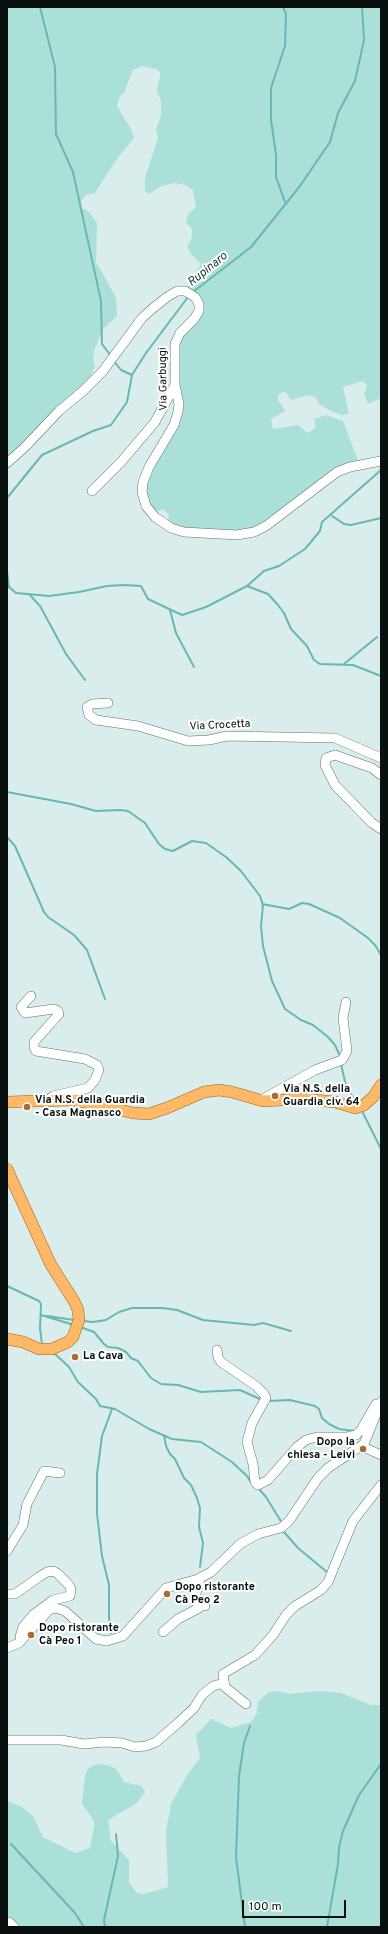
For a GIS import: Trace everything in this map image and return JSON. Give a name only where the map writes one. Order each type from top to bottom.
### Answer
[{"type":"main road","points":[[7,1102],[70,1100],[92,1103],[133,1113],[149,1114],[211,1091],[232,1092],[261,1100],[304,1099],[335,1102],[355,1108],[364,1105],[373,1097],[381,1085]]},
{"type":"main road","points":[[7,1339],[22,1342],[39,1349],[52,1349],[68,1342],[73,1337],[79,1320],[78,1310],[74,1301],[51,1265],[9,1176]]},
{"type":"street","name":"Via Garbuggi","points":[[7,463],[25,447],[59,410],[83,391],[102,372],[142,318],[167,297],[177,291],[185,291],[195,297],[199,304],[199,312],[180,333],[175,344],[175,385],[179,404],[174,425],[148,467],[143,482],[142,492],[146,506],[155,518],[171,528],[184,532],[237,535],[254,532],[266,526],[337,472],[350,467],[381,461]]},
{"type":"street","points":[[92,491],[122,462],[155,422],[175,385]]},
{"type":"street","name":"Via Crocetta","points":[[108,702],[92,704],[87,707],[89,715],[96,720],[138,726],[188,741],[209,740],[227,736],[335,738],[381,758]]},
{"type":"street","points":[[381,774],[372,768],[335,755],[326,758],[325,765],[335,785],[372,823],[381,829]]},
{"type":"street","points":[[31,996],[21,1007],[25,1014],[54,1009],[58,1011],[59,1014],[34,1042],[34,1047],[36,1050],[85,1059],[97,1065],[99,1070],[95,1080],[88,1088],[53,1096],[46,1101]]},
{"type":"street","points":[[261,1100],[262,1098],[315,1070],[342,1060],[347,1051],[343,1018],[346,1002]]},
{"type":"street","points":[[217,1350],[218,1357],[221,1362],[256,1386],[266,1398],[252,1423],[246,1442],[253,1464],[255,1482],[258,1484],[268,1480],[297,1446],[306,1440],[317,1437],[347,1438],[356,1435],[361,1430],[375,1405],[378,1402],[381,1402]]},
{"type":"street","points":[[7,1648],[12,1647],[21,1641],[49,1610],[56,1608],[65,1611],[96,1639],[107,1641],[123,1636],[166,1588],[200,1578],[211,1572],[240,1544],[258,1534],[274,1531],[289,1521],[318,1478],[328,1468],[361,1446],[368,1435],[381,1402]]},
{"type":"street","points":[[361,1446],[381,1455]]},
{"type":"street","points":[[7,1551],[23,1525],[27,1504],[44,1471],[60,1473]]},
{"type":"street","points":[[246,1704],[225,1687],[223,1674],[255,1655],[273,1635],[286,1615],[295,1606],[321,1590],[328,1582],[353,1521],[381,1485]]},
{"type":"street","points":[[369,1499],[381,1499]]},
{"type":"street","points":[[7,1594],[15,1594],[39,1576],[53,1571],[69,1584],[71,1589],[70,1596],[54,1600],[34,1614],[23,1627],[20,1637],[21,1641]]},
{"type":"street","points":[[164,1632],[178,1619],[203,1606],[197,1603],[195,1597],[200,1578]]},
{"type":"street","points":[[7,1740],[61,1740],[84,1744],[105,1742],[122,1743],[135,1747],[146,1746],[156,1742],[178,1723],[194,1708],[202,1696],[213,1686],[224,1683]]},
{"type":"street","points":[[7,1922],[14,1927]]},
{"type":"green space","points":[[7,7],[381,7],[381,398],[368,404],[364,394],[367,386],[363,381],[343,387],[349,414],[342,415],[320,405],[315,397],[309,395],[291,400],[285,391],[278,395],[278,400],[285,411],[271,419],[273,429],[298,425],[307,433],[316,428],[314,419],[326,415],[343,421],[359,463],[251,529],[237,532],[198,530],[179,527],[168,521],[169,515],[163,509],[154,513],[145,496],[150,470],[179,426],[182,417],[182,404],[178,387],[179,346],[182,337],[200,316],[195,292],[188,287],[201,264],[191,254],[187,246],[192,238],[192,229],[186,222],[189,213],[196,207],[193,190],[185,185],[175,183],[161,186],[149,194],[145,191],[145,178],[158,138],[156,129],[161,116],[161,102],[157,90],[160,72],[156,69],[142,66],[133,70],[124,93],[120,96],[117,106],[131,129],[134,138],[116,160],[95,193],[85,195],[80,204],[81,208],[89,212],[97,223],[96,262],[116,297],[117,316],[103,329],[94,351],[93,361],[95,366],[91,376],[7,458]]},
{"type":"green space","points":[[279,1691],[289,1694],[320,1691],[341,1693],[371,1705],[381,1705],[381,1927],[7,1927],[7,1801],[22,1807],[33,1816],[43,1837],[75,1853],[90,1848],[94,1821],[82,1804],[85,1776],[87,1770],[92,1766],[98,1764],[111,1766],[117,1770],[124,1782],[141,1786],[145,1792],[137,1803],[108,1820],[111,1841],[129,1860],[129,1882],[137,1893],[144,1894],[168,1887],[166,1831],[171,1804],[187,1775],[200,1758],[196,1735],[211,1719],[231,1728],[251,1722],[257,1713],[258,1702],[269,1692]]},
{"type":"waterway","points":[[40,7],[55,67],[56,134],[73,172],[101,301],[102,344],[111,356]]},
{"type":"waterway","points":[[283,7],[286,14],[285,46],[271,88],[271,120],[276,155],[276,177],[285,202]]},
{"type":"waterway","name":"Rupinaro","points":[[193,292],[251,247],[300,186],[330,142],[338,113],[355,81],[364,40],[362,7]]},
{"type":"waterway","name":"Rupinaro","points":[[7,504],[7,498],[42,455],[93,431],[111,425],[127,402],[132,375],[146,353],[188,297]]},
{"type":"waterway","points":[[113,360],[121,370],[132,375]]},
{"type":"waterway","points":[[9,587],[16,593],[49,596],[107,586],[141,586],[148,599],[182,615],[206,607],[247,586],[264,571],[279,566],[305,549],[320,531],[322,522],[381,470]]},
{"type":"waterway","points":[[332,516],[344,524],[351,525],[381,518]]},
{"type":"waterway","name":"Rupinaro","points":[[7,571],[9,587],[7,588]]},
{"type":"waterway","points":[[247,586],[268,594],[278,605],[284,613],[291,629],[307,646],[314,660],[320,664],[353,665],[381,676]]},
{"type":"waterway","points":[[29,594],[40,606],[66,654],[85,680]]},
{"type":"waterway","points":[[170,610],[176,633],[194,667]]},
{"type":"waterway","points":[[344,664],[377,637]]},
{"type":"waterway","points":[[7,792],[71,804],[96,811],[128,811],[145,823],[159,844],[165,849],[173,851],[192,841],[206,843],[226,857],[241,871],[260,896],[263,905],[261,926],[263,946],[272,981],[285,1009],[301,1020],[313,1025],[328,1037],[335,1045],[340,1056]]},
{"type":"waterway","points":[[7,837],[15,846],[44,912],[48,917],[74,935],[87,950],[105,999]]},
{"type":"waterway","points":[[262,904],[289,909],[302,903],[309,904],[340,918],[368,938],[375,945],[381,955]]},
{"type":"waterway","points":[[341,1064],[346,1086],[357,1104]]},
{"type":"waterway","points":[[361,1109],[381,1149]]},
{"type":"waterway","points":[[7,1286],[39,1301],[41,1304],[40,1328],[42,1345]]},
{"type":"waterway","points":[[83,1321],[93,1322],[106,1320],[119,1312],[132,1308],[162,1308],[177,1310],[203,1320],[254,1325],[263,1323],[291,1331]]},
{"type":"waterway","points":[[41,1315],[74,1325]]},
{"type":"waterway","points":[[47,1316],[74,1320]]},
{"type":"waterway","points":[[80,1327],[94,1332],[108,1347],[118,1348],[126,1352],[131,1358],[138,1361],[151,1378],[161,1384],[178,1385],[201,1392],[240,1390],[262,1400]]},
{"type":"waterway","points":[[54,1353],[69,1367],[78,1382],[96,1399],[100,1406],[115,1409],[149,1429],[172,1439],[201,1442],[232,1462],[247,1476],[252,1484]]},
{"type":"waterway","points":[[268,1401],[290,1400],[315,1406],[319,1409],[322,1418],[329,1424],[339,1429],[355,1431]]},
{"type":"waterway","points":[[111,1633],[109,1617],[109,1585],[102,1556],[97,1514],[97,1474],[102,1436],[112,1409]]},
{"type":"waterway","points":[[164,1435],[166,1446],[170,1454],[175,1459],[184,1478],[191,1485],[200,1508],[199,1527],[203,1543],[200,1567]]},
{"type":"waterway","points":[[259,1489],[266,1497],[282,1523]]},
{"type":"waterway","points":[[283,1529],[298,1548],[328,1573]]},
{"type":"waterway","points":[[245,1927],[236,1857],[239,1776],[244,1743],[250,1726]]},
{"type":"waterway","points":[[327,1927],[338,1864],[339,1847],[343,1831],[359,1795],[381,1764]]},
{"type":"waterway","points":[[105,1927],[104,1920],[118,1856],[116,1834]]},
{"type":"waterway","points":[[11,1844],[75,1913],[84,1927]]},
{"type":"place","name":"Via N.S. della Guardia civ. 64","points":[[275,1096]]},
{"type":"place","name":"Via N.S. della Guardia - Casa Magnasco","points":[[27,1107]]},
{"type":"place","name":"La Cava","points":[[75,1357]]},
{"type":"place","name":"Dopo la chiesa - Leivi","points":[[363,1449]]},
{"type":"place","name":"Dopo ristorante Cà Peo 2","points":[[167,1594]]},
{"type":"place","name":"Dopo ristorante Cà Peo 1","points":[[31,1635]]}]
